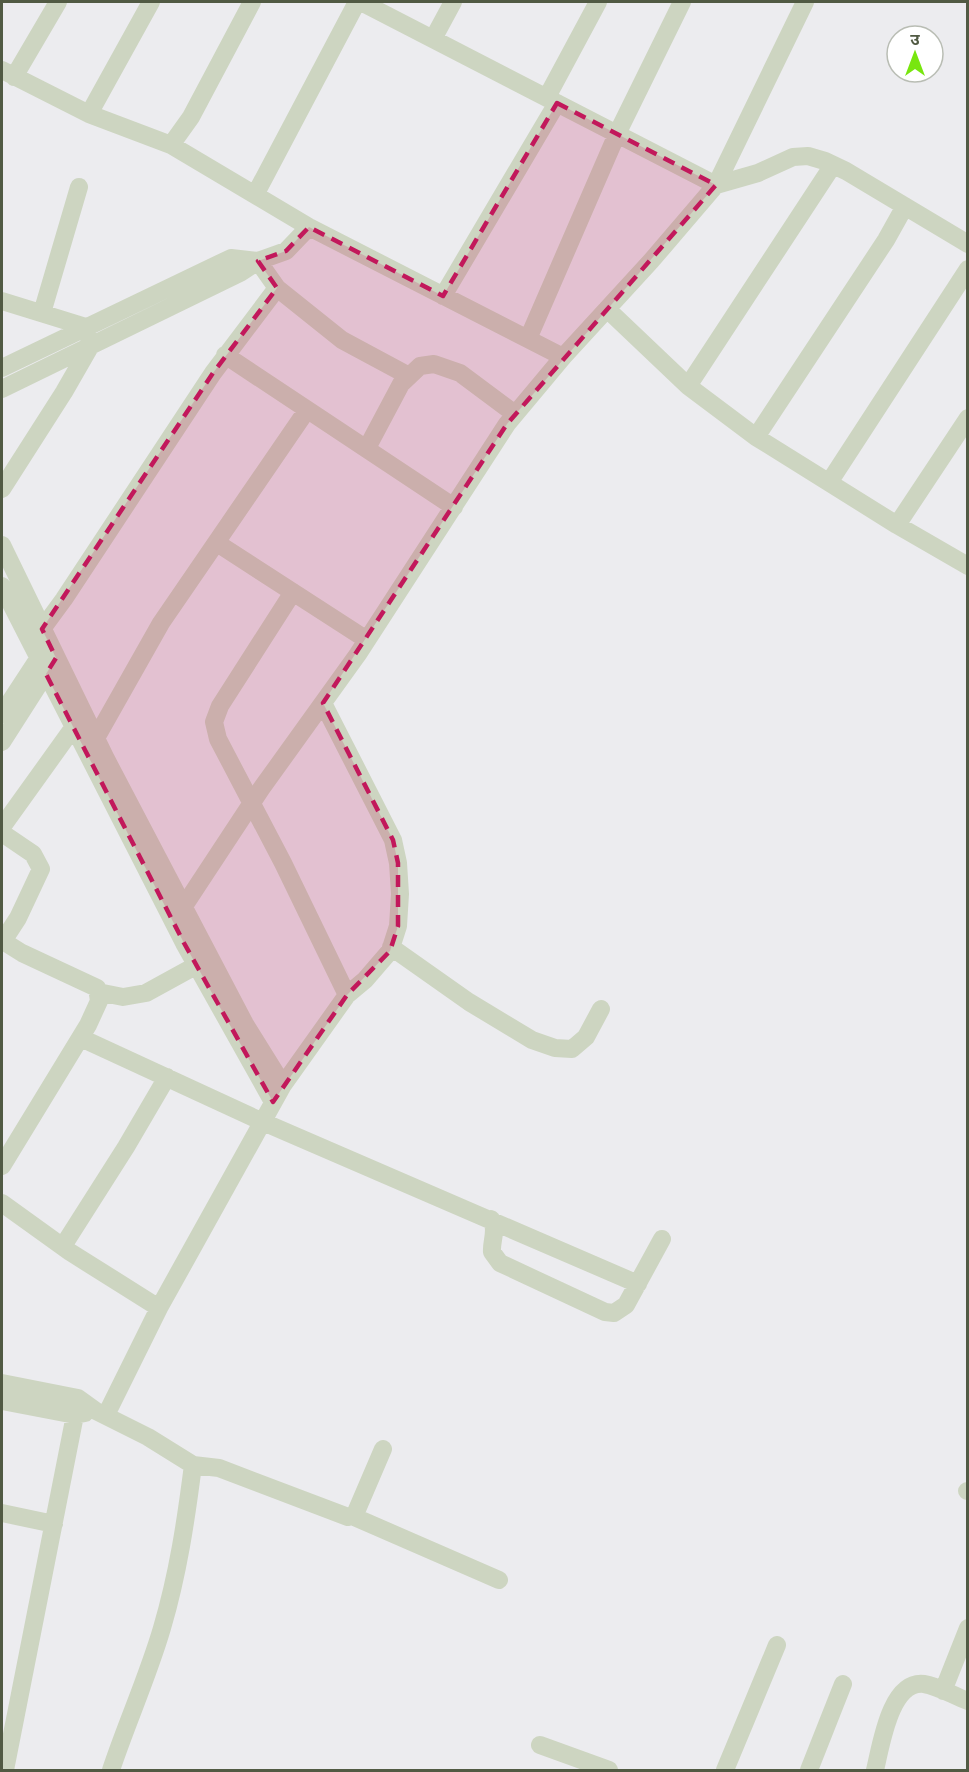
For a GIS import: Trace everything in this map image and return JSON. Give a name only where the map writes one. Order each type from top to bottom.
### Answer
[{"type":"street","points":[[58,2],[8,73],[89,114],[171,145],[309,227],[563,357]]},
{"type":"street","points":[[89,114],[151,2]]},
{"type":"street","points":[[171,145],[191,117],[252,2]]},
{"type":"street","points":[[255,195],[359,2],[716,185],[758,172],[793,157],[808,156],[833,165],[968,244]]},
{"type":"street","points":[[433,39],[453,2]]},
{"type":"street","points":[[443,296],[552,100],[598,2]]},
{"type":"street","points":[[528,339],[618,134],[682,2]]},
{"type":"street","points":[[184,906],[251,805],[367,640],[507,424],[563,357],[699,208],[716,185],[805,2]]},
{"type":"street","points":[[688,386],[833,165]]},
{"type":"street","points":[[42,313],[79,187]]},
{"type":"street","points":[[756,436],[886,240],[905,206]]},
{"type":"street","points":[[2,389],[240,273],[258,261],[286,251],[309,227]]},
{"type":"street","points":[[2,368],[231,258],[258,261],[277,288],[342,339],[409,376]]},
{"type":"street","points":[[830,481],[968,269]]},
{"type":"street","points":[[2,742],[46,652],[64,599],[225,355],[277,288]]},
{"type":"street","points":[[2,301],[86,327]]},
{"type":"street","points":[[607,309],[688,386],[756,436],[897,525],[968,566]]},
{"type":"street","points":[[2,489],[53,410],[91,345],[86,327]]},
{"type":"street","points":[[225,355],[454,507]]},
{"type":"street","points":[[367,448],[401,384],[420,366],[434,364],[460,373],[515,414]]},
{"type":"street","points":[[96,738],[161,623],[307,410]]},
{"type":"street","points":[[897,525],[968,418]]},
{"type":"street","points":[[217,543],[367,640]]},
{"type":"street","points":[[2,545],[74,728],[196,965],[273,1102]]},
{"type":"street","points":[[2,586],[46,652],[96,738],[245,1024],[283,1085]]},
{"type":"street","points":[[293,592],[220,706],[214,722],[218,739],[283,863],[347,995]]},
{"type":"street","points":[[2,714],[46,652]]},
{"type":"street","points":[[101,1413],[283,1085],[347,995],[365,980],[390,951],[398,926],[400,894],[398,863],[393,840],[323,703]]},
{"type":"street","points":[[2,827],[74,728]]},
{"type":"street","points":[[2,833],[33,854],[42,869],[18,918],[2,943],[97,988],[99,1001],[81,1038],[2,1166]]},
{"type":"street","points":[[391,947],[478,1007],[532,1040],[555,1048],[572,1049],[586,1037],[601,1009]]},
{"type":"street","points":[[98,992],[123,997],[146,993],[196,965]]},
{"type":"street","points":[[81,1038],[263,1122],[638,1284]]},
{"type":"street","points":[[63,1246],[167,1077]]},
{"type":"street","points":[[3,1206],[159,1308]]},
{"type":"street","points":[[491,1219],[494,1223],[492,1252],[500,1263],[605,1312],[620,1310],[626,1305],[662,1239]]},
{"type":"street","points":[[2,1383],[78,1398],[193,1465],[219,1468],[348,1517],[352,1516],[499,1580]]},
{"type":"street","points":[[2,1401],[75,1415],[101,1413]]},
{"type":"street","points":[[5,1770],[75,1415]]},
{"type":"street","points":[[352,1516],[356,1512],[383,1449]]},
{"type":"street","points":[[111,1770],[139,1697],[162,1627],[183,1544],[193,1465]]},
{"type":"street","points":[[2,1513],[54,1524]]},
{"type":"street","points":[[943,1691],[968,1628]]},
{"type":"street","points":[[725,1770],[777,1645]]},
{"type":"street","points":[[809,1770],[843,1684]]},
{"type":"street","points":[[875,1770],[889,1715],[901,1693],[912,1684],[925,1684],[968,1701]]},
{"type":"street","points":[[540,1745],[600,1769]]},
{"type":"highlighted area","points":[[557,103],[716,185],[507,424],[323,703],[393,840],[398,863],[398,926],[390,951],[347,995],[273,1102],[184,943],[46,674],[56,658],[42,629],[213,373],[277,288],[258,261],[286,251],[309,227],[443,296]]}]
